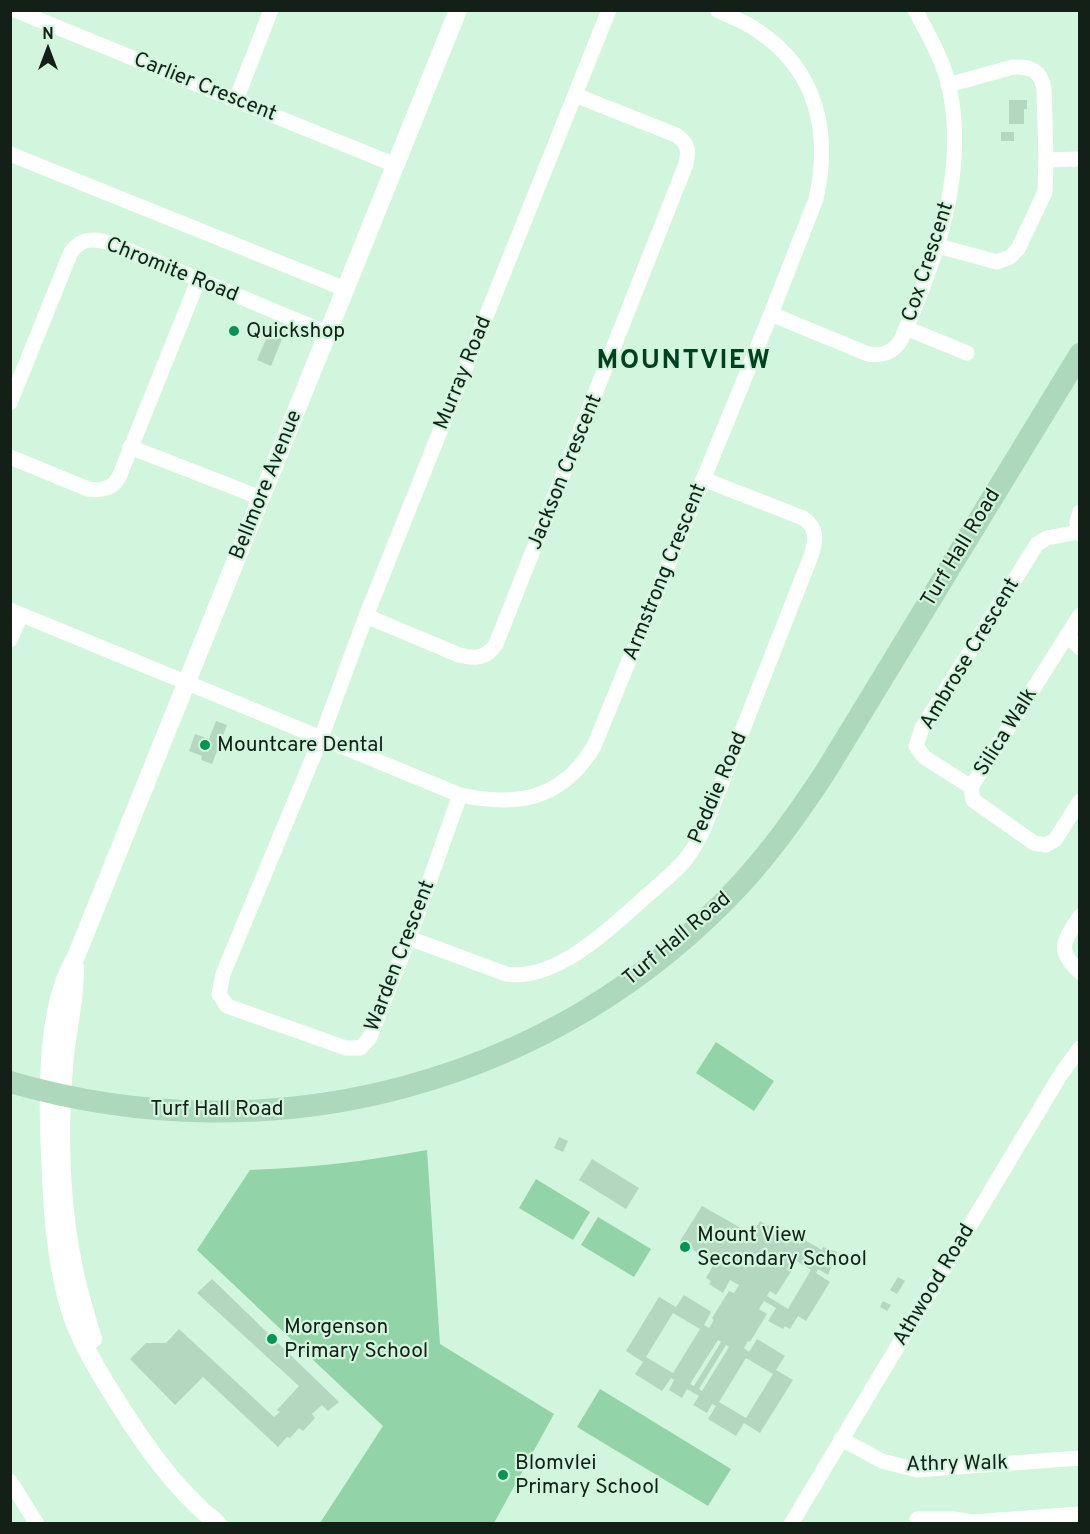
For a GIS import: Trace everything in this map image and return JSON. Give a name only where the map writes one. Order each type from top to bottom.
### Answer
[{"type":"main road","name":"Turf Hall Road","points":[[10,1082],[55,1095],[148,1110],[225,1113],[305,1107],[382,1093],[461,1070],[520,1045],[574,1017],[634,978],[680,942],[723,903],[757,866],[793,820],[826,771],[1080,354]]},
{"type":"street","name":"Carlier Crescent","points":[[15,10],[395,165]]},
{"type":"street","points":[[236,100],[271,10]]},
{"type":"street","name":"Bellmore Avenue","points":[[218,1524],[164,1470],[135,1431],[94,1365],[66,1298],[52,1217],[60,993],[458,10]]},
{"type":"street","name":"Murray Road","points":[[321,738],[366,616],[609,10]]},
{"type":"street","name":"Armstrong Crescent","points":[[16,612],[460,795],[497,801],[537,796],[563,782],[587,759],[594,746],[816,199],[823,158],[822,140],[818,113],[805,83],[786,55],[757,30],[717,10]]},
{"type":"street","name":"Cox Crescent","points":[[771,314],[868,354],[879,355],[895,348],[906,328],[938,246],[947,213],[952,175],[953,124],[948,85],[915,10]]},
{"type":"street","points":[[938,246],[994,261],[1010,257],[1018,249],[1042,199],[1045,186],[1044,89],[1036,70],[1025,66],[1013,67],[948,85]]},
{"type":"street","name":"Jackson Crescent","points":[[366,616],[469,658],[486,656],[496,644],[687,164],[686,143],[676,135],[575,95]]},
{"type":"street","points":[[10,154],[345,290]]},
{"type":"street","points":[[1046,160],[1080,159]]},
{"type":"street","name":"Chromite Road","points":[[10,403],[71,252],[80,242],[87,240],[102,240],[327,333]]},
{"type":"street","points":[[10,457],[88,489],[105,489],[116,482],[198,281]]},
{"type":"street","points":[[906,328],[967,353]]},
{"type":"street","points":[[130,447],[261,498]]},
{"type":"street","name":"Peddie Road","points":[[409,938],[506,974],[522,975],[540,971],[567,958],[602,935],[678,868],[693,849],[704,828],[811,556],[816,538],[813,526],[803,518],[703,479]]},
{"type":"street","points":[[1079,533],[1077,522],[1080,512]]},
{"type":"street","name":"Ambrose Crescent","points":[[970,787],[924,757],[916,746],[922,728],[1037,544],[1047,538],[1079,533]]},
{"type":"street","points":[[10,640],[16,612]]},
{"type":"street","name":"Silica Walk","points":[[1080,615],[970,787],[973,800],[1034,843],[1046,845],[1055,840],[1080,801]]},
{"type":"street","points":[[1067,635],[1080,648]]},
{"type":"street","name":"Warden Crescent","points":[[321,738],[223,974],[219,994],[231,1007],[345,1048],[360,1048],[369,1039],[409,938],[460,795]]},
{"type":"street","points":[[1080,916],[1066,938],[1064,950],[1068,962],[1080,972]]},
{"type":"street","name":"Athwood Road","points":[[791,1524],[1061,1074],[1080,1048]]},
{"type":"street","name":"Athry Walk","points":[[842,1438],[882,1461],[917,1470],[1080,1458]]},
{"type":"street","points":[[10,1481],[37,1524]]},
{"type":"street","points":[[916,1519],[954,1519],[973,1523],[1080,1514]]},
{"type":"green space","points":[[716,1042],[774,1081],[754,1111],[696,1073]]},
{"type":"green space","points":[[427,1150],[440,1344],[554,1414],[494,1523],[320,1523],[383,1426],[197,1250],[250,1170],[295,1168]]},
{"type":"green space","points":[[536,1179],[590,1212],[573,1240],[519,1208]]},
{"type":"green space","points":[[598,1217],[651,1249],[634,1277],[581,1245]]},
{"type":"green space","points":[[600,1389],[731,1469],[708,1506],[577,1427]]},
{"type":"building","points":[[1009,100],[1027,100],[1027,109],[1024,109],[1024,124],[1009,124]]},
{"type":"building","points":[[1001,132],[1014,132],[1014,141],[1001,141]]},
{"type":"building","points":[[273,323],[286,329],[271,366],[257,360]]},
{"type":"building","name":"Mountcare Dental","points":[[216,721],[227,725],[212,764],[201,760],[202,756],[189,751],[195,734],[209,739]]},
{"type":"building","points":[[559,1137],[568,1141],[563,1152],[554,1148]]},
{"type":"building","points":[[592,1159],[639,1188],[626,1209],[579,1180]]},
{"type":"building","points":[[702,1206],[755,1236],[757,1232],[755,1230],[760,1221],[777,1232],[779,1230],[785,1234],[785,1237],[787,1233],[793,1235],[790,1240],[792,1238],[799,1242],[799,1245],[803,1239],[822,1250],[823,1247],[837,1252],[828,1275],[818,1269],[816,1273],[830,1282],[806,1321],[798,1316],[790,1329],[785,1326],[783,1329],[768,1321],[776,1308],[764,1301],[759,1309],[767,1314],[744,1348],[749,1352],[757,1339],[785,1356],[776,1370],[793,1380],[760,1433],[744,1423],[736,1436],[708,1419],[716,1406],[712,1404],[707,1413],[693,1405],[699,1396],[687,1389],[682,1398],[669,1390],[674,1380],[671,1378],[662,1391],[635,1374],[643,1362],[626,1351],[659,1297],[676,1307],[684,1295],[710,1311],[704,1325],[709,1328],[714,1320],[712,1318],[729,1291],[734,1293],[739,1285],[730,1280],[723,1293],[709,1284],[711,1281],[706,1278],[714,1264],[680,1241]],"holes":[[[790,1257],[811,1270],[788,1309],[767,1296],[770,1291],[776,1295],[794,1267],[787,1262]],[[673,1313],[700,1329],[673,1373],[646,1357]],[[718,1340],[721,1342],[694,1386],[690,1384]],[[726,1345],[729,1347],[702,1391],[699,1389]],[[746,1358],[773,1374],[746,1418],[719,1402]]]},
{"type":"building","points":[[898,1277],[905,1281],[897,1294],[890,1290]]},
{"type":"building","name":"Morgenson Primary School","points":[[212,1279],[339,1402],[328,1411],[322,1405],[312,1414],[315,1418],[303,1431],[299,1428],[278,1447],[203,1377],[175,1405],[130,1359],[146,1343],[166,1343],[179,1329],[274,1417],[280,1412],[277,1410],[299,1386],[197,1293]]},
{"type":"building","points":[[883,1301],[891,1305],[887,1311],[880,1307]]},
{"type":"place","name":"Quickshop","points":[[234,331]]},
{"type":"place","name":"Mountcare Dental","points":[[205,745]]},
{"type":"place","name":"Mount View Secondary School","points":[[685,1247]]},
{"type":"place","name":"Morgenson Primary School","points":[[272,1339]]},
{"type":"place","name":"Blomvlei Primary School","points":[[503,1475]]},
{"type":"district","name":"MOUNTVIEW","points":[[684,361]]}]
